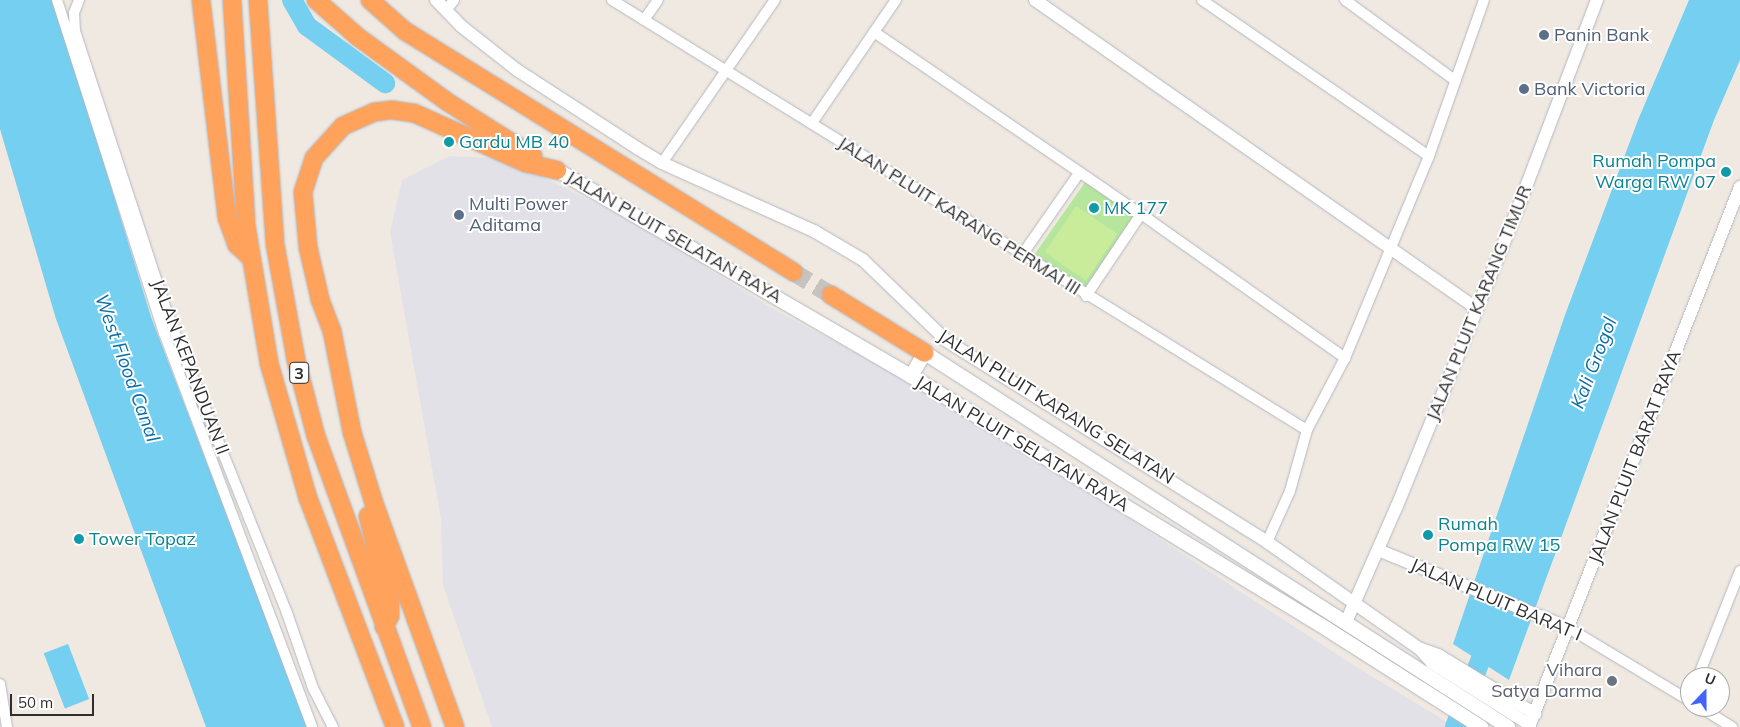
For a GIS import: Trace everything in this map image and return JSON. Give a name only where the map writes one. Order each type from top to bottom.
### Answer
[{"type":"highway","points":[[201,0],[227,218],[237,245],[250,257]]},
{"type":"highway","name":"3","points":[[232,0],[250,257],[269,363],[286,430],[338,579],[396,727]]},
{"type":"highway","name":"3","points":[[258,0],[275,244],[296,360],[316,436],[422,727]]},
{"type":"highway","points":[[316,0],[358,37],[446,101],[557,170]]},
{"type":"highway","points":[[370,0],[405,30],[794,272]]},
{"type":"highway","points":[[455,727],[373,500],[352,432],[332,331],[320,299],[304,216],[306,178],[314,158],[326,142],[343,126],[357,118],[392,110],[414,113],[526,163],[557,170]]},
{"type":"highway","points":[[831,295],[925,353]]},
{"type":"highway","points":[[320,299],[319,318],[326,358],[390,602],[390,616],[384,626]]},
{"type":"main road","name":"JALAN PLUIT SELATAN RAYA","points":[[557,170],[911,376],[1480,727]]},
{"type":"main road","name":"JALAN PLUIT SELATAN RAYA","points":[[925,353],[1346,622],[1433,665],[1496,706],[1508,727]]},
{"type":"main road","points":[[911,376],[925,353]]},
{"type":"street","name":"JALAN KEPANDUAN II","points":[[57,0],[164,333],[312,727]]},
{"type":"street","name":"JALAN KEPANDUAN II","points":[[78,0],[74,14],[75,30],[169,318],[287,613],[310,681],[333,727]]},
{"type":"street","name":"JALAN PLUIT KARANG SELATAN","points":[[436,0],[517,70],[662,163],[841,245],[863,260],[947,341],[1267,542],[1420,649],[1433,665],[1496,706],[1532,722]]},
{"type":"street","points":[[446,10],[454,0]]},
{"type":"street","name":"JALAN PLUIT KARANG PERMAI III","points":[[612,0],[726,72],[812,123],[1086,296],[1307,430]]},
{"type":"street","points":[[644,20],[658,0]]},
{"type":"street","points":[[662,163],[775,0]]},
{"type":"street","points":[[812,123],[896,0]]},
{"type":"street","points":[[1035,0],[1390,250],[1476,308]]},
{"type":"street","points":[[1202,0],[1429,156]]},
{"type":"street","points":[[1345,0],[1456,81]]},
{"type":"street","points":[[1267,542],[1290,491],[1307,430],[1345,358],[1429,156],[1484,0]]},
{"type":"street","name":"JALAN PLUIT KARANG TIMUR","points":[[1346,622],[1378,550],[1476,308],[1596,0]]},
{"type":"street","points":[[874,32],[1141,214],[1345,358]]},
{"type":"street","points":[[1022,255],[1080,172]]},
{"type":"street","name":"JALAN PLUIT BARAT RAYA","points":[[1532,722],[1567,627],[1737,203],[1740,187]]},
{"type":"street","points":[[1086,296],[1141,214]]},
{"type":"street","name":"JALAN PLUIT BARAT I","points":[[1378,550],[1567,627],[1680,694]]},
{"type":"street","points":[[1702,667],[1739,575]]},
{"type":"street","points":[[0,684],[7,727]]},
{"type":"street","points":[[1716,717],[1732,727]]},
{"type":"shaded area","points":[[450,156],[506,159],[626,218],[775,310],[959,408],[1350,663],[1455,727],[492,727],[443,585],[441,519],[390,232],[402,180]]},
{"type":"green space","points":[[1088,178],[1143,216],[1090,293],[1035,254]]},
{"type":"green space","points":[[1076,206],[1117,234],[1086,280],[1045,252]]},
{"type":"water","name":"West Flood Canal","points":[[0,0],[54,0],[151,317],[308,727],[206,727],[56,319],[0,129]]},
{"type":"water","points":[[1689,0],[1740,0],[1740,60],[1714,120],[1509,680],[1453,644],[1565,315],[1638,120]]},
{"type":"water","points":[[68,644],[89,699],[65,708],[44,653]]},
{"type":"waterway","points":[[292,0],[307,26],[385,83]]},
{"type":"waterway","name":"Kali Grogol","points":[[1455,727],[1490,635]]},
{"type":"tunnel","points":[[793,272],[831,295]]},
{"type":"place","name":"Panin Bank","points":[[1544,35]]},
{"type":"place","name":"Bank Victoria","points":[[1524,89]]},
{"type":"place","name":"Gardu MB 40","points":[[449,142]]},
{"type":"place","name":"Rumah Pompa Warga RW 07","points":[[1726,172]]},
{"type":"place","name":"MK 177","points":[[1094,208]]},
{"type":"place","name":"Multi Power Aditama","points":[[459,215]]},
{"type":"place","name":"Rumah Pompa RW 15","points":[[1428,535]]},
{"type":"place","name":"Tower Topaz","points":[[79,539]]},
{"type":"place","name":"Vihara Satya Darma","points":[[1612,681]]}]
